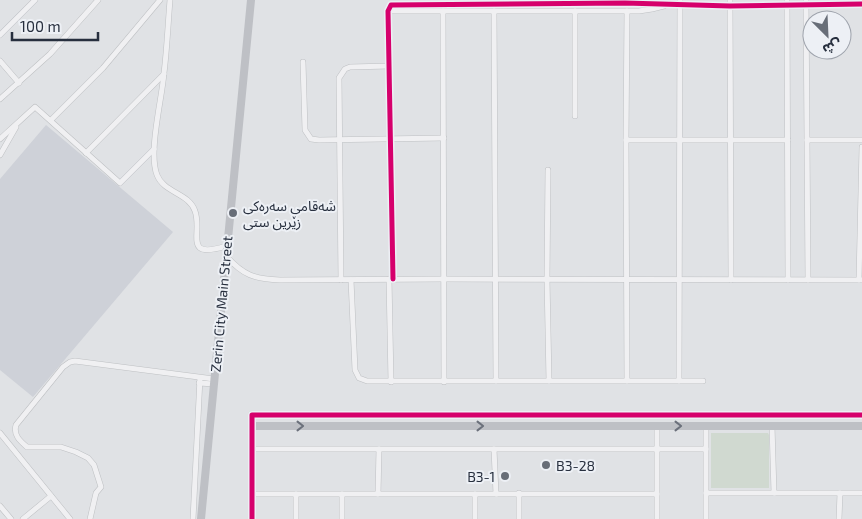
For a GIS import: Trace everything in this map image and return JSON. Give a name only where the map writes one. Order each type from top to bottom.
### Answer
[{"type":"street","points":[[0,35],[35,0]]},
{"type":"street","points":[[0,100],[50,54],[98,0]]},
{"type":"street","points":[[50,120],[103,68],[160,0]]},
{"type":"street","points":[[170,0],[164,74],[154,148],[155,167],[159,180],[168,188],[187,199],[194,209],[198,245],[212,251],[226,246]]},
{"type":"street","name":"Zerin City Main Street","points":[[201,519],[250,0]]},
{"type":"street","points":[[391,382],[391,139],[388,12],[391,5],[578,1],[625,1],[668,4]]},
{"type":"street","points":[[388,12],[628,11],[647,10],[680,2],[862,4]]},
{"type":"street","points":[[680,2],[680,381]]},
{"type":"street","points":[[730,3],[730,280]]},
{"type":"street","points":[[788,3],[788,280]]},
{"type":"street","points":[[806,3],[808,280]]},
{"type":"street","points":[[443,11],[444,382]]},
{"type":"street","points":[[494,11],[496,381]]},
{"type":"street","points":[[575,11],[575,116]]},
{"type":"street","points":[[627,381],[626,140],[628,11]]},
{"type":"street","points":[[0,61],[19,84]]},
{"type":"street","points":[[303,62],[304,126],[306,134],[315,140],[444,138]]},
{"type":"street","points":[[341,280],[339,84],[342,73],[350,67],[389,66]]},
{"type":"street","points":[[86,152],[164,74]]},
{"type":"street","points":[[4,147],[0,140],[35,107],[120,183],[154,148]]},
{"type":"street","points":[[0,155],[19,122]]},
{"type":"street","points":[[626,140],[788,140]]},
{"type":"street","points":[[807,140],[862,140]]},
{"type":"street","points":[[225,255],[238,269],[258,278],[280,280],[861,280],[862,147]]},
{"type":"street","points":[[548,170],[547,279],[549,381]]},
{"type":"street","points":[[351,280],[355,370],[363,380],[391,382],[703,381]]},
{"type":"street","points":[[90,519],[96,493],[101,487],[94,465],[88,458],[61,446],[26,447],[17,437],[15,428],[64,367],[70,362],[84,362],[214,382]]},
{"type":"street","points":[[193,519],[200,380]]},
{"type":"street","points":[[252,519],[252,415],[862,415]]},
{"type":"street","points":[[451,415],[451,426]]},
{"type":"street","points":[[618,415],[618,426]]},
{"type":"street","points":[[830,415],[830,426]]},
{"type":"street","points":[[252,426],[862,426]]},
{"type":"street","points":[[656,426],[657,519]]},
{"type":"street","points":[[706,426],[706,519]]},
{"type":"street","points":[[772,426],[774,493]]},
{"type":"street","points":[[0,435],[70,519]]},
{"type":"street","points":[[251,448],[706,449]]},
{"type":"street","points":[[378,494],[379,449]]},
{"type":"street","points":[[494,449],[496,494]]},
{"type":"street","points":[[519,493],[519,519]]},
{"type":"street","points":[[706,493],[862,493]]},
{"type":"street","points":[[839,519],[840,493]]},
{"type":"street","points":[[252,494],[657,494]]},
{"type":"street","points":[[296,494],[296,519]]},
{"type":"street","points":[[342,494],[342,519]]},
{"type":"street","points":[[475,494],[475,519]]},
{"type":"street","points":[[23,519],[51,496]]},
{"type":"street","points":[[0,506],[11,519]]},
{"type":"shaded area","points":[[46,125],[173,232],[33,397],[0,370],[0,179]]},
{"type":"shaded area","points":[[711,433],[768,433],[769,488],[711,488]]},
{"type":"cycle path","points":[[393,279],[388,11],[391,5],[625,3],[730,6],[862,4]]},
{"type":"cycle path","points":[[252,519],[252,415],[862,415]]},
{"type":"place","name":"شەقامی سەرەکی زێرین ستی","points":[[233,213]]},
{"type":"place","name":"B3-28","points":[[546,465]]},
{"type":"place","name":"B3-1","points":[[505,476]]}]
